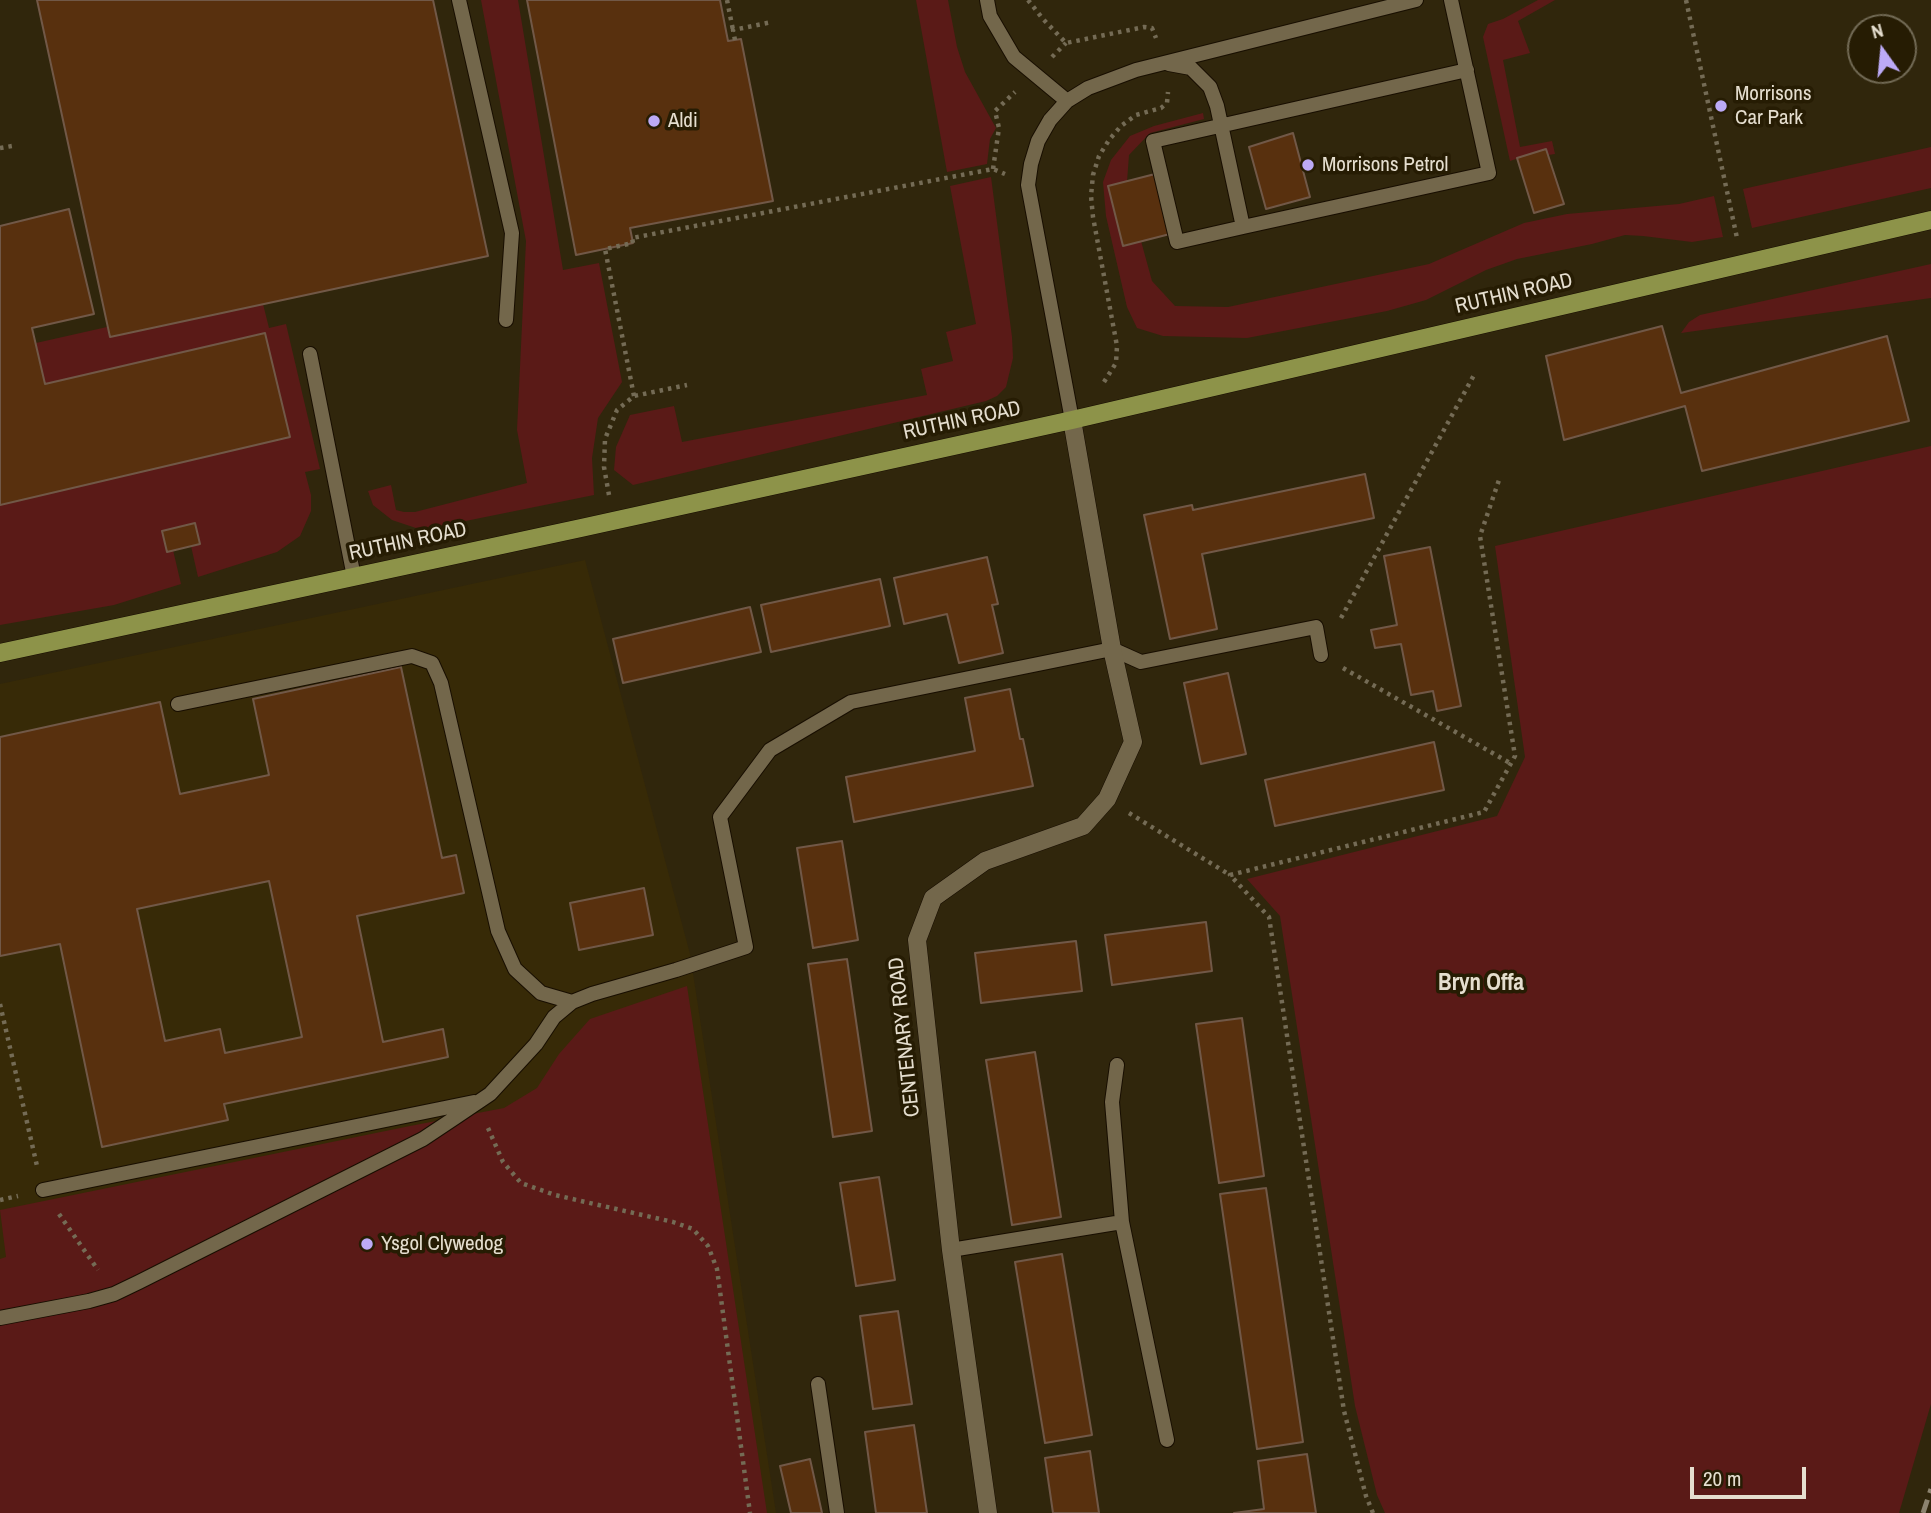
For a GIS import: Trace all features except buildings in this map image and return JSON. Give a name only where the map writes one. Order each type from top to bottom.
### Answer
[{"type":"main road","name":"RUTHIN ROAD","points":[[0,653],[1072,420],[1931,219]]},
{"type":"street","name":"CENTENARY ROAD","points":[[988,1513],[950,1250],[917,940],[933,898],[985,861],[1083,826],[1107,799],[1133,742],[1112,649],[1072,420]]},
{"type":"lane","points":[[459,0],[512,233],[506,320]]},
{"type":"lane","points":[[987,0],[990,16],[1014,57],[1067,101]]},
{"type":"lane","points":[[1072,420],[1028,185],[1038,141],[1050,120],[1067,101],[1111,78],[1416,0]]},
{"type":"lane","points":[[1451,0],[1489,173],[1177,242],[1153,141],[1466,70]]},
{"type":"lane","points":[[1162,63],[1191,68],[1210,87],[1222,125],[1243,226]]},
{"type":"lane","points":[[310,354],[354,577]]},
{"type":"lane","points":[[0,1318],[114,1294],[423,1139],[490,1094],[536,1044],[554,1017],[572,1002],[746,947],[720,817],[771,750],[851,702],[1112,649],[1142,662],[1316,627],[1321,655]]},
{"type":"lane","points":[[178,704],[412,656],[432,663],[441,682],[498,931],[515,969],[541,993],[572,1002]]},
{"type":"lane","points":[[1117,1065],[1112,1102],[1122,1222],[1167,1440]]},
{"type":"lane","points":[[43,1190],[480,1100]]},
{"type":"lane","points":[[950,1250],[1122,1222]]},
{"type":"lane","points":[[818,1384],[838,1513]]},
{"type":"path","points":[[727,0],[735,40]]},
{"type":"path","points":[[1028,0],[1066,43]]},
{"type":"path","points":[[1686,0],[1743,263]]},
{"type":"path","points":[[733,30],[772,22]]},
{"type":"path","points":[[634,396],[605,249],[633,243],[632,238],[993,169],[999,128],[995,111],[1066,43],[1144,26],[1152,28],[1156,34],[1169,97],[1161,108],[1136,115],[1121,126],[1099,156],[1093,175],[1091,196],[1117,346],[1115,363],[1107,378],[1072,420]]},
{"type":"path","points":[[0,148],[12,146]]},
{"type":"path","points":[[1316,627],[1339,622],[1474,375]]},
{"type":"path","points":[[614,521],[604,467],[606,439],[617,410],[634,396],[687,386]]},
{"type":"path","points":[[1230,875],[1484,812],[1515,756],[1480,536],[1499,480]]},
{"type":"path","points":[[1321,655],[1510,764]]},
{"type":"path","points":[[1107,799],[1230,875],[1269,917],[1344,1411],[1373,1513]]},
{"type":"path","points":[[0,1004],[43,1190],[114,1294]]},
{"type":"path","points":[[480,1100],[503,1162],[521,1183],[555,1195],[673,1222],[693,1229],[708,1246],[717,1269],[750,1513]]},
{"type":"shaded area","points":[[481,0],[518,0],[563,270],[599,263],[622,382],[598,418],[592,458],[594,495],[431,528],[416,528],[392,520],[373,505],[368,491],[391,485],[396,510],[415,512],[527,483],[517,430],[526,241]]},
{"type":"shaded area","points":[[916,0],[948,0],[965,72],[996,128],[990,139],[987,164],[947,172]]},
{"type":"shaded area","points":[[1538,0],[1555,0],[1518,21],[1530,53],[1503,60],[1520,147],[1552,141],[1555,154],[1548,155],[1546,149],[1510,161],[1483,37],[1488,24]]},
{"type":"shaded area","points":[[1203,113],[1204,119],[1150,133],[1129,155],[1127,182],[1108,187],[1123,246],[1141,241],[1152,281],[1175,306],[1228,307],[1429,264],[1524,223],[1567,214],[1679,204],[1714,196],[1723,237],[1692,242],[1625,235],[1517,259],[1486,270],[1426,300],[1387,311],[1247,338],[1163,336],[1137,328],[1127,307],[1106,216],[1103,182],[1111,160],[1130,136],[1154,126]]},
{"type":"shaded area","points":[[1931,147],[1931,188],[1752,228],[1743,189]]},
{"type":"shaded area","points":[[991,177],[1013,358],[1006,387],[997,396],[986,401],[633,485],[614,470],[616,447],[630,415],[674,406],[682,442],[927,395],[921,369],[953,361],[946,332],[976,324],[950,186]]},
{"type":"shaded area","points":[[1931,264],[1931,298],[1681,333],[1689,322],[1700,315]]},
{"type":"shaded area","points":[[263,304],[269,328],[286,324],[320,469],[305,472],[311,495],[311,511],[300,536],[277,552],[198,577],[191,546],[200,543],[195,523],[163,531],[173,550],[181,584],[114,605],[0,625],[0,505],[289,437],[265,333],[45,384],[36,343],[107,327],[110,337]]},
{"type":"shaded area","points":[[1931,446],[1931,1404],[1899,1513],[1385,1513],[1377,1495],[1355,1406],[1280,916],[1247,879],[1497,816],[1525,757],[1495,546]]},
{"type":"shaded area","name":"Ysgol Clywedog","points":[[585,560],[690,954],[776,1513],[0,1513],[0,684]]},
{"type":"shaded area","points":[[687,986],[767,1513],[0,1513],[0,1259],[6,1257],[0,1210],[504,1108],[537,1088],[559,1054],[590,1019]]},
{"type":"railway","points":[[1923,1513],[1931,1489]]},
{"type":"place","name":"Morrisons Car Park","points":[[1721,106]]},
{"type":"place","name":"Aldi","points":[[654,121]]},
{"type":"place","name":"Morrisons Petrol","points":[[1308,165]]},
{"type":"place","name":"Ysgol Clywedog","points":[[367,1244]]},
{"type":"district","name":"Bryn Offa","points":[[1481,984]]}]
